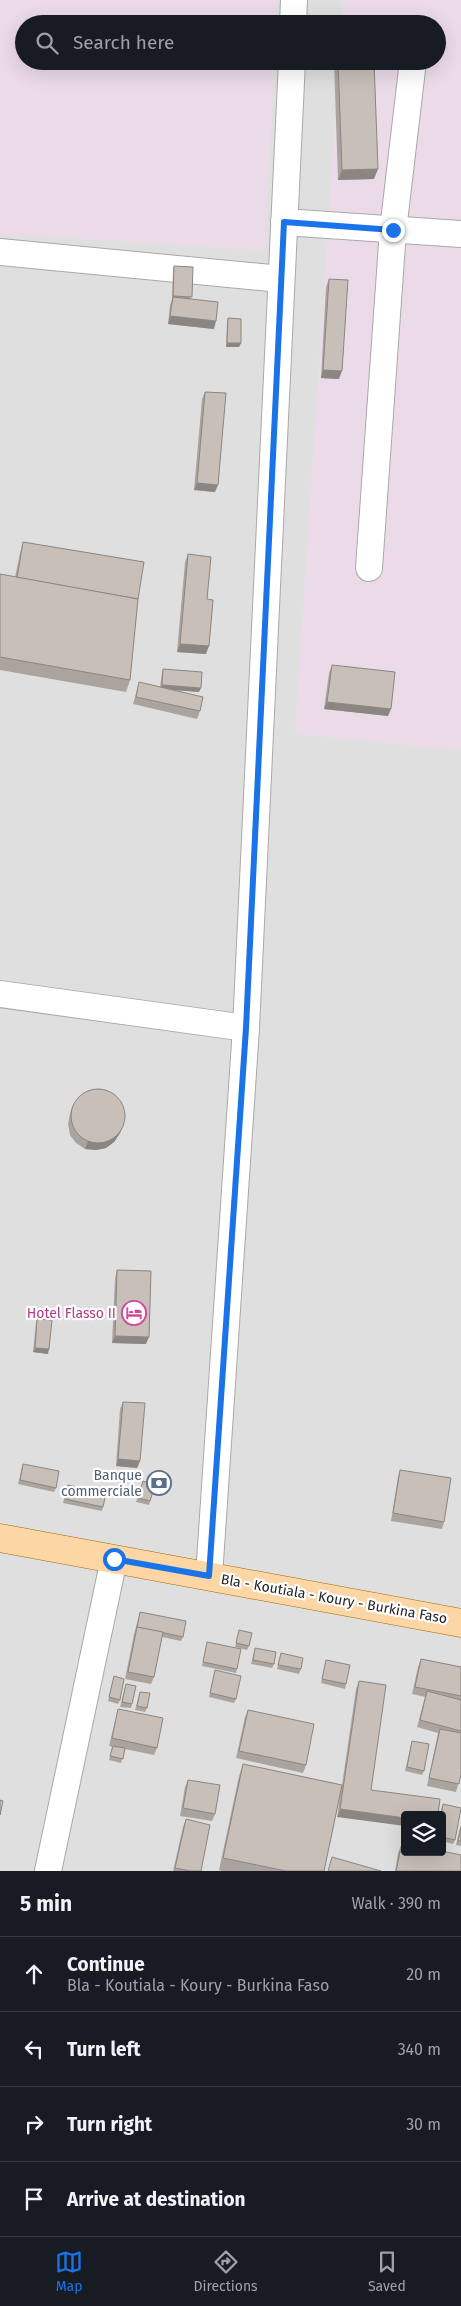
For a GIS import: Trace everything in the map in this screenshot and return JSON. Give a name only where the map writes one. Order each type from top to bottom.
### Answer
[{"type":"main road","name":"Bla - Koutiala - Koury - Burkina Faso","points":[[0,1538],[461,1623]]},
{"type":"street","points":[[293,15],[294,0]]},
{"type":"street","points":[[209,1576],[246,1028],[292,70]]},
{"type":"street","points":[[369,568],[393,230],[412,70]]},
{"type":"street","points":[[284,222],[461,234]]},
{"type":"street","points":[[0,252],[281,279]]},
{"type":"street","points":[[0,994],[246,1028]]},
{"type":"street","points":[[48,1871],[114,1559]]},
{"type":"shaded area","points":[[0,0],[461,0],[461,1871],[0,1871]]},
{"type":"shaded area","points":[[0,0],[277,0],[276,15],[15,15],[15,70],[274,70],[265,250],[0,234]]},
{"type":"shaded area","points":[[343,0],[461,0],[461,750],[295,734],[338,70],[446,70],[446,15],[342,15]]},
{"type":"building","points":[[338,70],[374,70],[378,169],[342,170]]},
{"type":"building","points":[[174,266],[193,267],[192,297],[173,296]]},
{"type":"building","points":[[329,279],[348,280],[342,371],[323,370]]},
{"type":"building","points":[[173,297],[218,302],[216,321],[170,316]]},
{"type":"building","points":[[228,318],[241,319],[241,343],[227,343]]},
{"type":"building","points":[[205,392],[226,393],[218,485],[197,483]]},
{"type":"building","points":[[23,542],[144,562],[138,599],[17,578]]},
{"type":"building","points":[[188,554],[211,557],[207,599],[213,600],[209,646],[180,644]]},
{"type":"building","points":[[0,574],[138,599],[130,680],[0,657]]},
{"type":"building","points":[[332,665],[395,672],[391,709],[327,702]]},
{"type":"building","points":[[163,669],[202,672],[201,688],[162,685]]},
{"type":"building","points":[[139,682],[203,697],[200,711],[136,697]]},
{"type":"building","points":[[98,1089],[108,1091],[117,1097],[123,1106],[125,1116],[123,1126],[117,1135],[108,1141],[98,1143],[88,1141],[79,1135],[73,1126],[71,1116],[73,1106],[79,1097],[88,1091]]},
{"type":"building","points":[[117,1270],[151,1271],[149,1337],[115,1336]]},
{"type":"building","points":[[37,1319],[52,1320],[49,1349],[35,1348]]},
{"type":"building","points":[[123,1402],[145,1403],[140,1461],[118,1459]]},
{"type":"building","points":[[23,1464],[59,1471],[56,1488],[20,1480]]},
{"type":"building","points":[[400,1470],[451,1478],[444,1522],[393,1513]]},
{"type":"building","points":[[143,1481],[155,1485],[150,1501],[138,1498]]},
{"type":"building","points":[[68,1485],[106,1493],[103,1507],[65,1499]]},
{"type":"building","points":[[140,1612],[186,1621],[183,1637],[137,1627]]},
{"type":"building","points":[[137,1627],[163,1632],[154,1677],[128,1672]]},
{"type":"building","points":[[239,1630],[252,1633],[249,1646],[236,1643]]},
{"type":"building","points":[[207,1642],[241,1649],[237,1669],[203,1662]]},
{"type":"building","points":[[255,1648],[276,1652],[274,1664],[253,1660]]},
{"type":"building","points":[[281,1653],[303,1658],[301,1669],[278,1665]]},
{"type":"building","points":[[421,1659],[461,1667],[461,1696],[415,1687]]},
{"type":"building","points":[[326,1660],[350,1665],[346,1684],[322,1679]]},
{"type":"building","points":[[215,1670],[241,1676],[236,1699],[210,1693]]},
{"type":"building","points":[[114,1676],[124,1679],[120,1700],[109,1697]]},
{"type":"building","points":[[359,1681],[386,1685],[371,1790],[440,1799],[438,1811],[401,1811],[401,1817],[340,1809]]},
{"type":"building","points":[[126,1684],[136,1686],[132,1704],[122,1702]]},
{"type":"building","points":[[427,1691],[461,1700],[461,1731],[420,1720]]},
{"type":"building","points":[[140,1692],[150,1693],[147,1708],[137,1706]]},
{"type":"building","points":[[118,1709],[163,1718],[157,1748],[112,1738]]},
{"type":"building","points":[[248,1710],[314,1724],[306,1765],[239,1751]]},
{"type":"building","points":[[440,1729],[461,1733],[461,1774],[459,1784],[429,1778]]},
{"type":"building","points":[[412,1741],[429,1744],[424,1771],[407,1767]]},
{"type":"building","points":[[113,1746],[125,1748],[123,1759],[110,1756]]},
{"type":"building","points":[[243,1764],[342,1785],[324,1871],[286,1871],[223,1858]]},
{"type":"building","points":[[188,1780],[220,1785],[215,1814],[183,1808]]},
{"type":"building","points":[[0,1800],[3,1801],[0,1815]]},
{"type":"building","points":[[443,1804],[461,1808],[455,1840],[446,1838],[446,1811],[442,1811]]},
{"type":"building","points":[[186,1819],[210,1825],[201,1871],[175,1868]]},
{"type":"building","points":[[461,1827],[461,1841],[458,1841]]},
{"type":"building","points":[[401,1848],[401,1856],[446,1856],[446,1852],[461,1855],[461,1871],[396,1871]]},
{"type":"building","points":[[332,1857],[381,1871],[328,1871]]},
{"type":"place","name":"Hotel Flasso II","points":[[134,1313]]},
{"type":"place","name":"Banque commerciale","points":[[159,1483]]},
{"type":"route","points":[[114,1559],[209,1576],[246,1028],[284,222],[393,230]]}]
